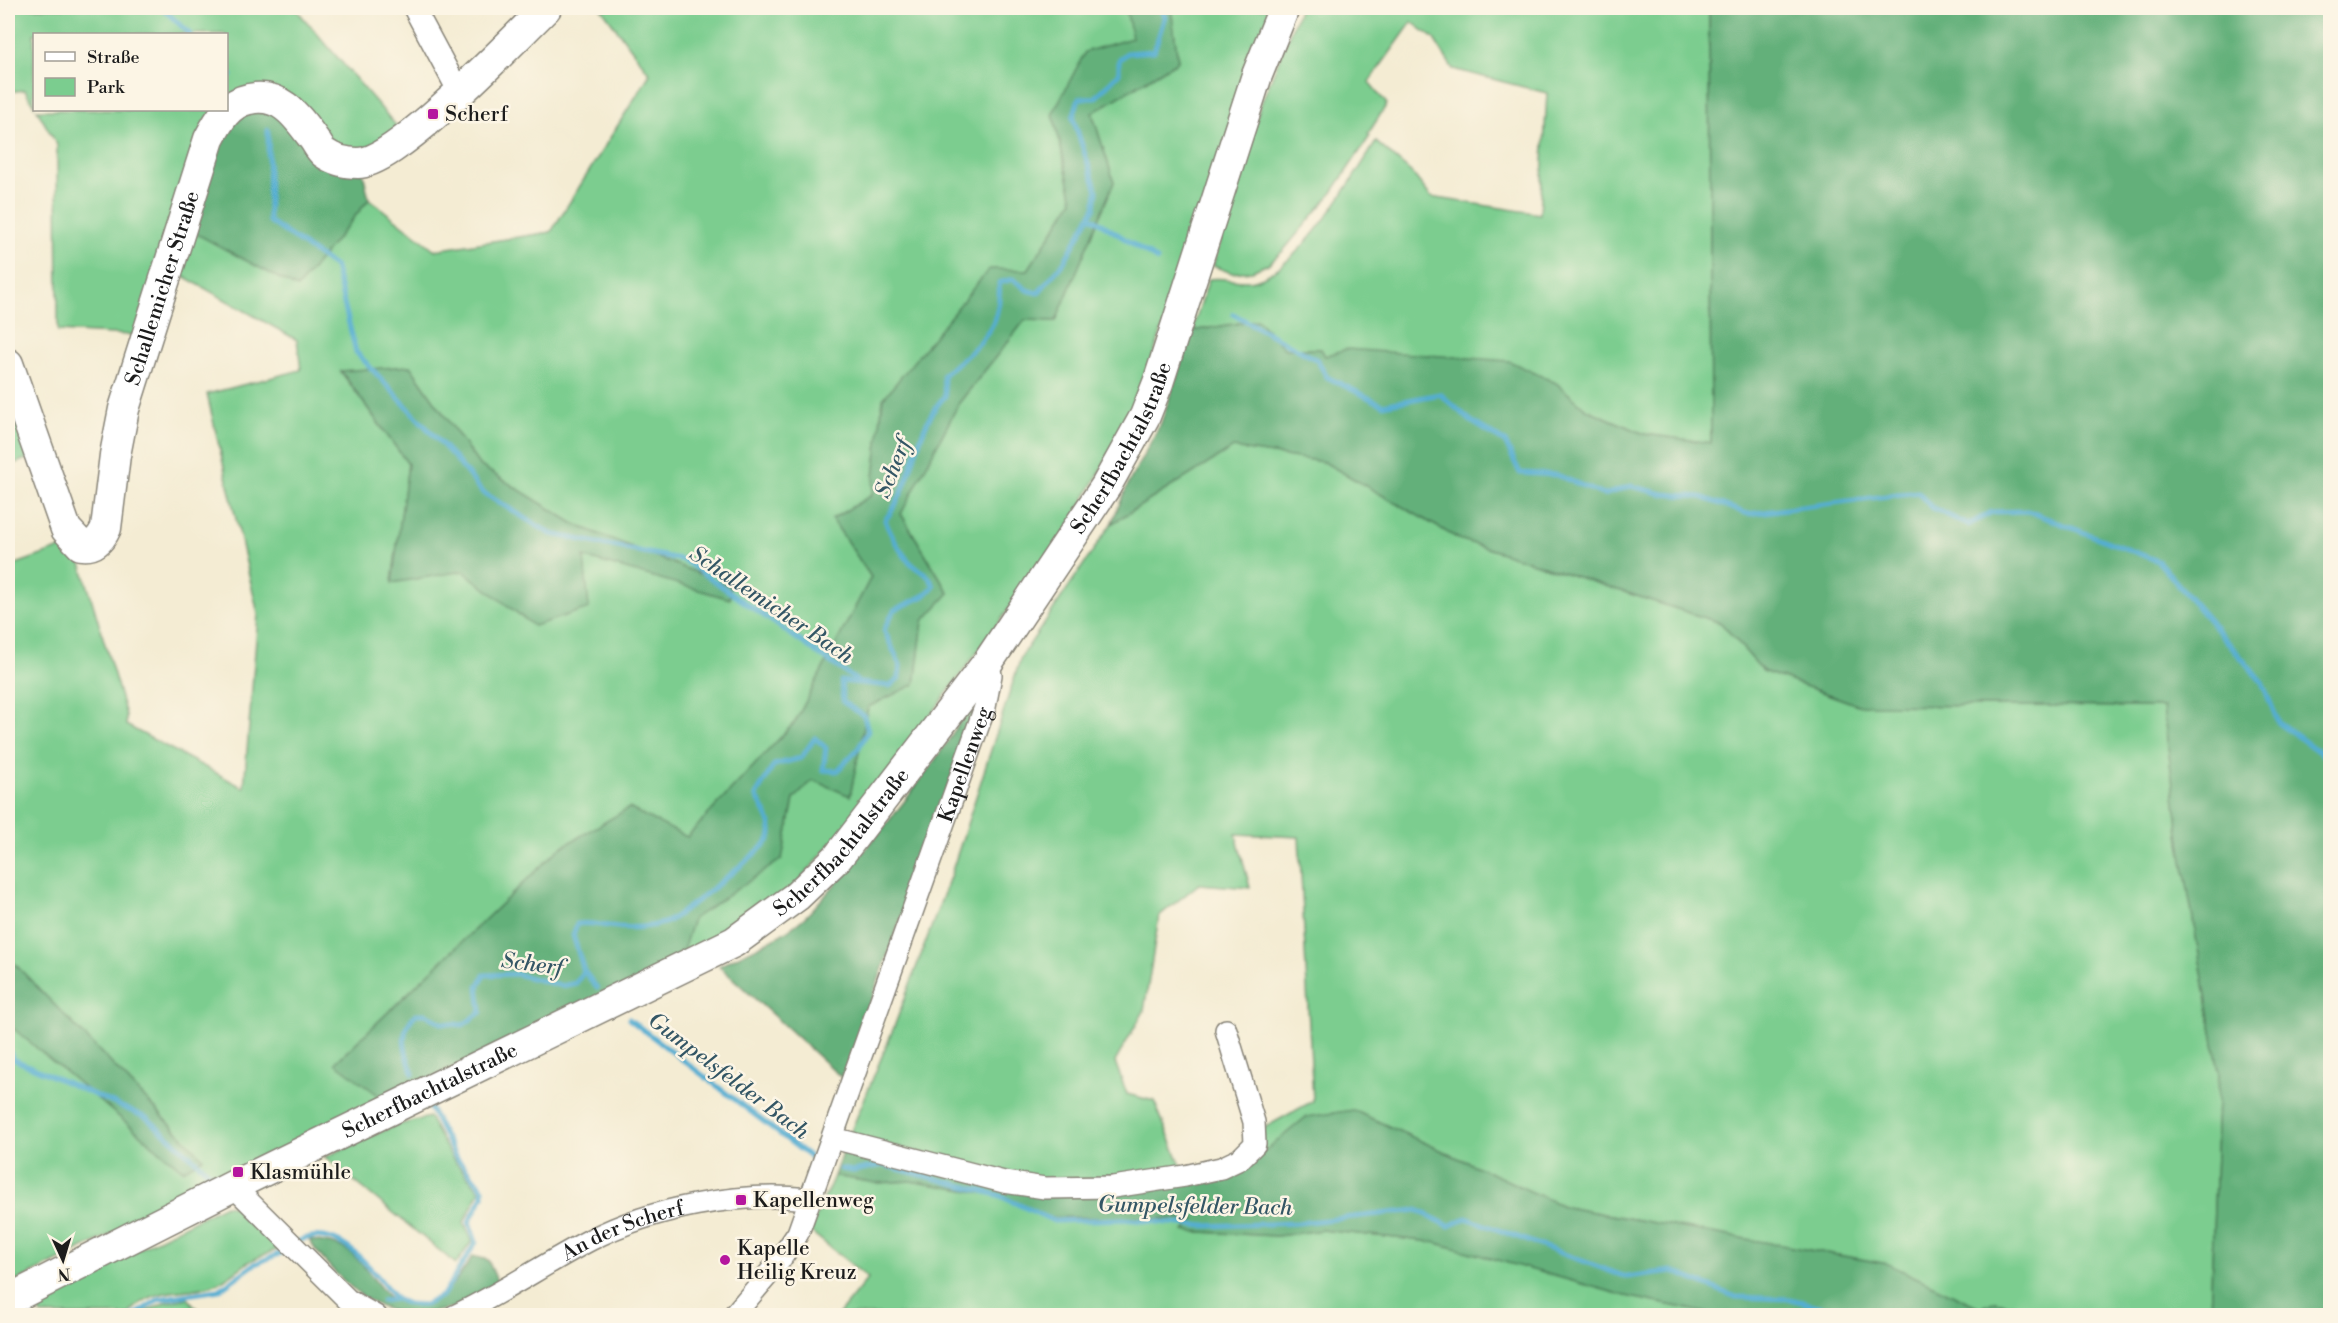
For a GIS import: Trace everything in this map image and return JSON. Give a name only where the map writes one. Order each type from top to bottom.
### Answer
[{"type":"main road","name":"Schallemicher Straße","points":[[228,109],[243,100],[262,96],[280,101],[322,152],[341,161],[361,163],[406,137],[459,92],[546,8]]},
{"type":"main road","name":"Scherfbachtalstraße","points":[[8,1300],[233,1186],[734,942],[768,920],[838,857],[988,662],[1079,529],[1145,416],[1176,332],[1257,75],[1284,8]]},
{"type":"main road","name":"Schallemicher Straße","points":[[8,364],[63,523],[75,541],[81,545],[92,545],[101,538],[106,528],[115,455],[124,409],[209,139],[218,121],[226,111]]},
{"type":"street","points":[[414,8],[459,92]]},
{"type":"street","name":"Kapellenweg","points":[[733,1316],[778,1263],[798,1233],[985,707],[991,675],[988,662]]},
{"type":"street","points":[[833,1138],[1004,1182],[1045,1188],[1113,1187],[1221,1168],[1240,1159],[1255,1143],[1254,1122],[1226,1030]]},
{"type":"street","points":[[233,1186],[348,1299],[376,1316]]},
{"type":"street","name":"An der Scherf","points":[[453,1316],[592,1239],[647,1214],[783,1196],[809,1199]]},
{"type":"green space","points":[[8,8],[295,8],[406,137],[361,163],[297,288],[369,199],[435,250],[551,232],[650,74],[601,8],[1126,8],[1133,38],[1085,53],[1053,113],[1073,200],[1028,270],[883,399],[872,495],[832,519],[871,577],[795,722],[687,838],[629,808],[560,848],[336,1062],[385,1100],[8,1285],[8,1024],[183,1170],[203,1158],[8,957],[8,567],[75,543],[126,715],[126,725],[244,788],[258,614],[207,394],[301,370],[297,340],[167,267],[148,336],[58,331],[57,145],[38,111],[228,111],[228,33],[33,33],[33,104],[25,90],[8,92]],"holes":[[[410,366],[479,465],[576,525],[730,586],[730,598],[584,557],[534,626],[463,571],[392,582],[408,464],[341,372]]]},
{"type":"green space","points":[[1126,8],[1171,8],[1178,61],[1092,113],[1114,182],[1056,321],[1025,320],[959,403],[901,514],[949,593],[923,621],[915,684],[868,707],[850,796],[813,780],[794,799],[782,859],[693,919],[679,963],[385,1100],[335,1063],[560,848],[629,808],[687,837],[795,722],[871,577],[832,519],[872,495],[883,399],[989,269],[1028,270],[1073,200],[1053,113],[1085,52],[1132,38]]},
{"type":"green space","points":[[1171,8],[1272,8],[1136,406],[1069,527],[870,798],[791,891],[679,963],[692,919],[781,859],[794,799],[813,779],[850,796],[868,707],[915,684],[923,621],[949,593],[901,514],[959,403],[1025,320],[1056,321],[1114,182],[1092,113],[1178,61]]},
{"type":"green space","points":[[1300,8],[1709,8],[1711,443],[1645,434],[1586,409],[1556,383],[1325,356],[1321,349],[1285,349],[1257,320],[1192,331],[1209,279],[1255,280],[1272,272],[1290,258],[1323,221],[1376,142],[1412,173],[1431,197],[1540,214],[1547,93],[1453,69],[1434,39],[1412,22],[1369,82],[1387,104],[1368,134],[1370,136],[1331,194],[1283,251],[1268,264],[1252,271],[1232,273],[1213,266],[1260,106]]},
{"type":"green space","points":[[1709,8],[2330,8],[2330,1315],[2210,1315],[2219,1072],[2181,849],[2163,707],[1858,705],[1763,671],[1721,623],[1459,539],[1324,462],[1233,448],[1111,524],[1129,482],[1161,423],[1192,331],[1258,320],[1285,349],[1321,349],[1325,356],[1346,349],[1509,361],[1556,383],[1586,409],[1644,434],[1711,443]]},
{"type":"green space","points":[[280,101],[361,163],[369,199],[297,288],[180,225],[218,121]]},
{"type":"green space","points":[[8,365],[39,454],[8,466]]},
{"type":"green space","points":[[410,366],[479,465],[576,525],[730,586],[730,599],[584,557],[589,608],[534,626],[463,571],[392,583],[408,464],[341,371]]},
{"type":"green space","points":[[1233,448],[1324,462],[1459,539],[1721,623],[1763,671],[1858,705],[2163,707],[2181,849],[2219,1072],[2210,1315],[2059,1315],[1996,1301],[1981,1308],[1888,1264],[1565,1207],[1353,1110],[1253,1161],[1258,1131],[1313,1101],[1299,837],[1236,834],[1250,888],[1199,884],[1159,916],[1144,1011],[1115,1062],[1127,1094],[1154,1101],[1184,1172],[1048,1182],[849,1136],[894,1027],[951,874],[1021,657],[1111,524]]},
{"type":"green space","points":[[975,702],[976,709],[843,1079],[719,966],[791,928],[810,912],[897,811]]},
{"type":"green space","points":[[8,957],[203,1158],[183,1170],[8,1024]]},
{"type":"green space","points":[[1353,1110],[1565,1207],[1888,1264],[1981,1308],[1995,1301],[2059,1315],[1717,1315],[1626,1296],[1433,1242],[1322,1230],[1277,1236],[1184,1231],[1195,1219],[1044,1217],[1002,1196],[910,1181],[876,1183],[834,1176],[843,1150],[1045,1192],[1253,1161],[1306,1117]]},
{"type":"green space","points":[[429,1117],[452,1158],[480,1191],[464,1222],[472,1241],[456,1264],[325,1157],[394,1126]]},
{"type":"green space","points":[[834,1176],[876,1183],[910,1181],[1002,1196],[1044,1217],[1196,1219],[1185,1231],[1277,1236],[1322,1230],[1433,1242],[1626,1296],[1717,1315],[838,1315],[868,1278],[810,1231]]},
{"type":"green space","points":[[225,1205],[240,1207],[283,1247],[253,1260],[213,1285],[158,1295],[138,1305],[128,1315],[41,1315],[33,1303]]},
{"type":"green space","points":[[309,1240],[332,1244],[347,1250],[362,1264],[388,1296],[402,1303],[415,1305],[427,1303],[438,1297],[457,1279],[473,1256],[488,1260],[498,1283],[467,1302],[444,1310],[424,1313],[393,1311],[374,1303],[353,1289],[332,1269]]},
{"type":"green space","points":[[188,1298],[202,1315],[139,1315],[166,1302]]},
{"type":"waterway","name":"Schallemicher Bach","points":[[162,8],[189,33]]},
{"type":"waterway","name":"Scherf","points":[[413,1074],[404,1042],[406,1028],[416,1014],[426,1014],[441,1023],[463,1025],[481,1012],[478,987],[484,975],[516,974],[562,986],[576,983],[584,971],[573,935],[577,924],[590,923],[636,928],[664,923],[672,919],[739,867],[770,838],[771,827],[756,795],[774,765],[801,758],[815,738],[826,748],[823,770],[837,771],[858,749],[868,731],[864,716],[843,702],[841,681],[890,686],[899,678],[900,665],[884,630],[894,610],[924,596],[934,586],[927,575],[905,557],[885,520],[903,490],[926,424],[934,409],[945,396],[943,375],[966,356],[992,326],[997,314],[999,283],[1013,279],[1027,290],[1038,293],[1064,262],[1095,207],[1097,191],[1073,118],[1079,98],[1095,98],[1119,73],[1119,60],[1127,53],[1154,51],[1165,16],[1159,8]]},
{"type":"waterway","name":"Schallemicher Bach","points":[[228,72],[231,75]]},
{"type":"waterway","name":"Schallemicher Bach","points":[[268,130],[269,221],[335,267],[356,352],[453,456],[482,492],[551,534],[684,560],[856,680]]},
{"type":"waterway","points":[[1090,216],[1157,260]]},
{"type":"waterway","points":[[1233,314],[1317,360],[1327,377],[1383,405],[1440,394],[1471,421],[1505,442],[1520,473],[1557,475],[1604,495],[1631,486],[1663,494],[1701,497],[1748,514],[1918,492],[1931,507],[1968,525],[1992,512],[2028,511],[2158,561],[2262,682],[2278,722],[2330,760]]},
{"type":"waterway","name":"Gumpelsfelder Bach","points":[[584,971],[597,988]]},
{"type":"waterway","name":"Gumpelsfelder Bach","points":[[629,1019],[810,1157]]},
{"type":"waterway","points":[[8,1048],[13,1059],[147,1118],[213,1176]]},
{"type":"waterway","name":"Scherf","points":[[299,1241],[314,1237],[328,1238],[342,1244],[366,1264],[396,1299],[408,1304],[425,1305],[443,1295],[476,1242],[469,1222],[483,1196],[483,1189],[455,1156],[427,1102]]},
{"type":"waterway","name":"Gumpelsfelder Bach","points":[[841,1169],[853,1171],[883,1165],[998,1195],[1054,1221],[1123,1219],[1204,1226],[1298,1223],[1417,1210],[1449,1226],[1466,1218],[1626,1277],[1672,1271],[1736,1297],[1790,1299],[1858,1316]]},
{"type":"waterway","name":"Scherf","points":[[133,1316],[159,1299],[219,1290],[255,1264],[286,1251]]},
{"type":"waterway","points":[[382,1301],[396,1299]]},
{"type":"place","name":"Scherf","points":[[433,114]]},
{"type":"place","name":"Klasmühle","points":[[238,1172]]},
{"type":"place","name":"Kapellenweg","points":[[741,1200]]},
{"type":"place","name":"Kapelle Heilig Kreuz","points":[[725,1260]]}]
